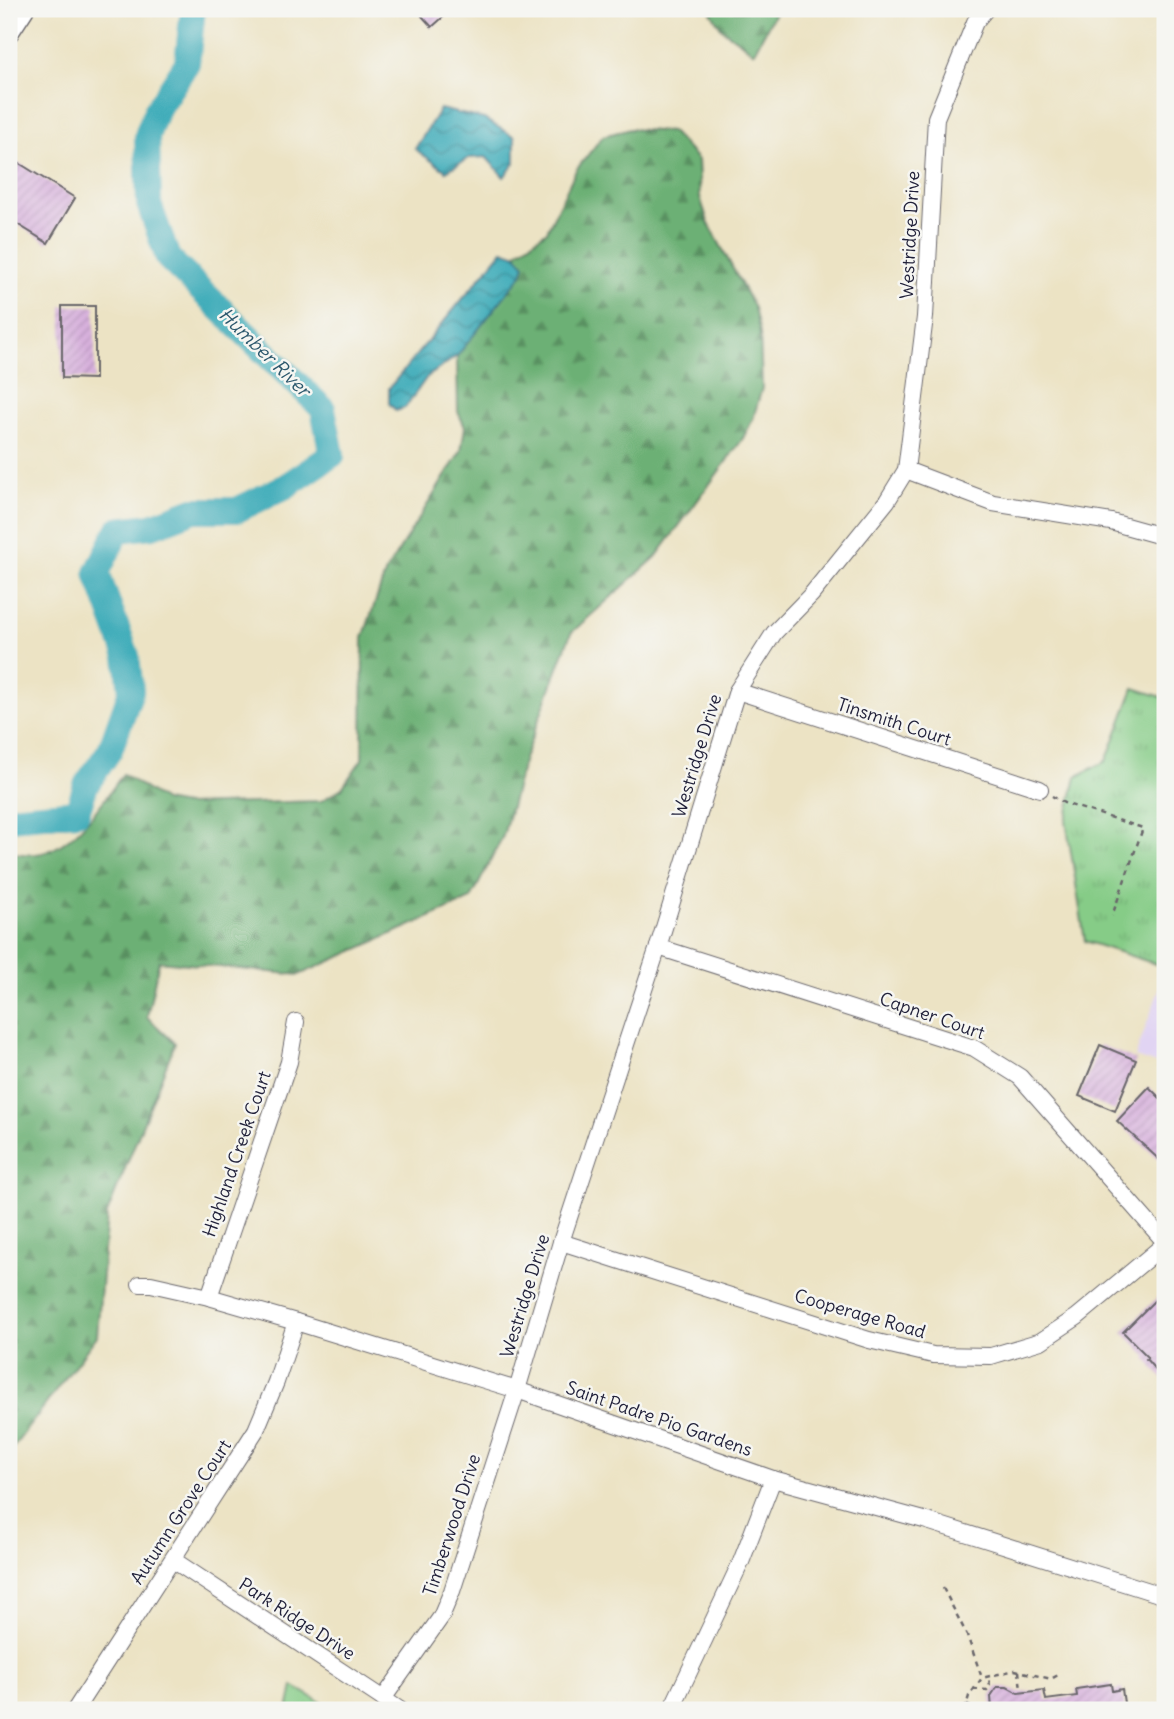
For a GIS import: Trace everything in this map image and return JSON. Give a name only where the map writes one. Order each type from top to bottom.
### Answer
[{"type":"main road","points":[[9,32],[24,9]]},
{"type":"street","name":"Westridge Drive","points":[[517,1390],[561,1242],[658,947],[737,691],[774,634],[811,595],[887,501],[906,470],[925,317],[936,118],[975,22],[986,9]]},
{"type":"street","points":[[906,470],[993,503],[1111,522],[1165,537]]},
{"type":"street","name":"Tinsmith Court","points":[[737,691],[1040,789]]},
{"type":"street","name":"Capner Court","points":[[658,947],[974,1048],[1020,1077],[1165,1243]]},
{"type":"street","name":"Highland Creek Court","points":[[209,1297],[289,1062],[296,1022]]},
{"type":"street","name":"Cooperage Road","points":[[561,1242],[869,1340],[933,1355],[991,1356],[1041,1341],[1077,1317],[1165,1243]]},
{"type":"street","name":"Saint Padre Pio Gardens","points":[[140,1284],[209,1297],[296,1322],[517,1390],[773,1479],[924,1520],[1165,1596]]},
{"type":"street","name":"Autumn Grove Court","points":[[75,1710],[256,1430],[296,1322]]},
{"type":"street","name":"Timberwood Drive","points":[[383,1699],[441,1617],[452,1591],[517,1390]]},
{"type":"street","points":[[671,1710],[741,1562],[773,1479]]},
{"type":"street","name":"Park Ridge Drive","points":[[173,1560],[400,1710]]},
{"type":"path","points":[[1040,789],[1064,803],[1143,828],[1112,916]]},
{"type":"path","points":[[943,1588],[967,1635],[982,1678]]},
{"type":"path","points":[[965,1710],[973,1689],[982,1678],[1015,1670],[1051,1679],[1060,1674]]},
{"type":"path","points":[[1019,1671],[1021,1689]]},
{"type":"path","points":[[973,1689],[990,1687],[989,1676]]},
{"type":"path","points":[[966,1705],[976,1710]]},
{"type":"shaded area","points":[[1165,973],[1165,1067],[1135,1057]]},
{"type":"green space","points":[[709,9],[777,9],[754,52],[722,29]]},
{"type":"green space","points":[[630,129],[672,132],[698,160],[700,197],[708,222],[754,308],[760,334],[762,388],[753,419],[742,440],[656,557],[571,633],[524,759],[503,836],[471,899],[299,975],[159,961],[147,1017],[175,1043],[107,1214],[97,1336],[9,1453],[9,853],[36,854],[50,851],[62,844],[86,823],[123,774],[164,801],[185,805],[321,801],[342,788],[362,759],[363,638],[386,571],[461,451],[465,427],[458,412],[457,356],[522,274],[525,265],[515,254],[547,231],[576,170],[603,136]]},
{"type":"green space","points":[[1134,688],[1165,698],[1165,967],[1085,941],[1066,821],[1076,777],[1106,761]]},
{"type":"green space","points":[[293,1686],[335,1710],[288,1710]]},
{"type":"water","points":[[440,109],[484,119],[515,137],[515,163],[504,177],[486,157],[469,158],[446,171],[415,149]]},
{"type":"water","points":[[503,250],[515,254],[525,265],[522,274],[457,356],[427,377],[405,408],[396,411],[389,403],[389,388]]},
{"type":"building","points":[[429,9],[452,9],[432,27],[422,16]]},
{"type":"building","points":[[19,163],[75,198],[48,243],[9,219],[9,180]]},
{"type":"building","points":[[62,306],[95,306],[95,379],[62,378]]},
{"type":"building","points":[[1100,1045],[1136,1060],[1115,1111],[1079,1096]]},
{"type":"building","points":[[1149,1087],[1165,1103],[1165,1165],[1117,1121]]},
{"type":"building","points":[[1159,1296],[1165,1303],[1165,1381],[1146,1359],[1148,1357],[1123,1332]]},
{"type":"building","points":[[1111,1684],[1112,1691],[1122,1689],[1125,1710],[992,1710],[991,1696],[997,1687],[1007,1687],[1018,1693],[1044,1690],[1046,1700],[1077,1696],[1076,1689]]},
{"type":"waterway","name":"Humber River","points":[[9,818],[77,812],[86,785],[110,750],[131,691],[127,656],[97,573],[118,530],[152,526],[194,510],[237,510],[286,486],[332,455],[323,409],[168,258],[149,204],[147,136],[156,111],[187,63],[193,9]]}]
